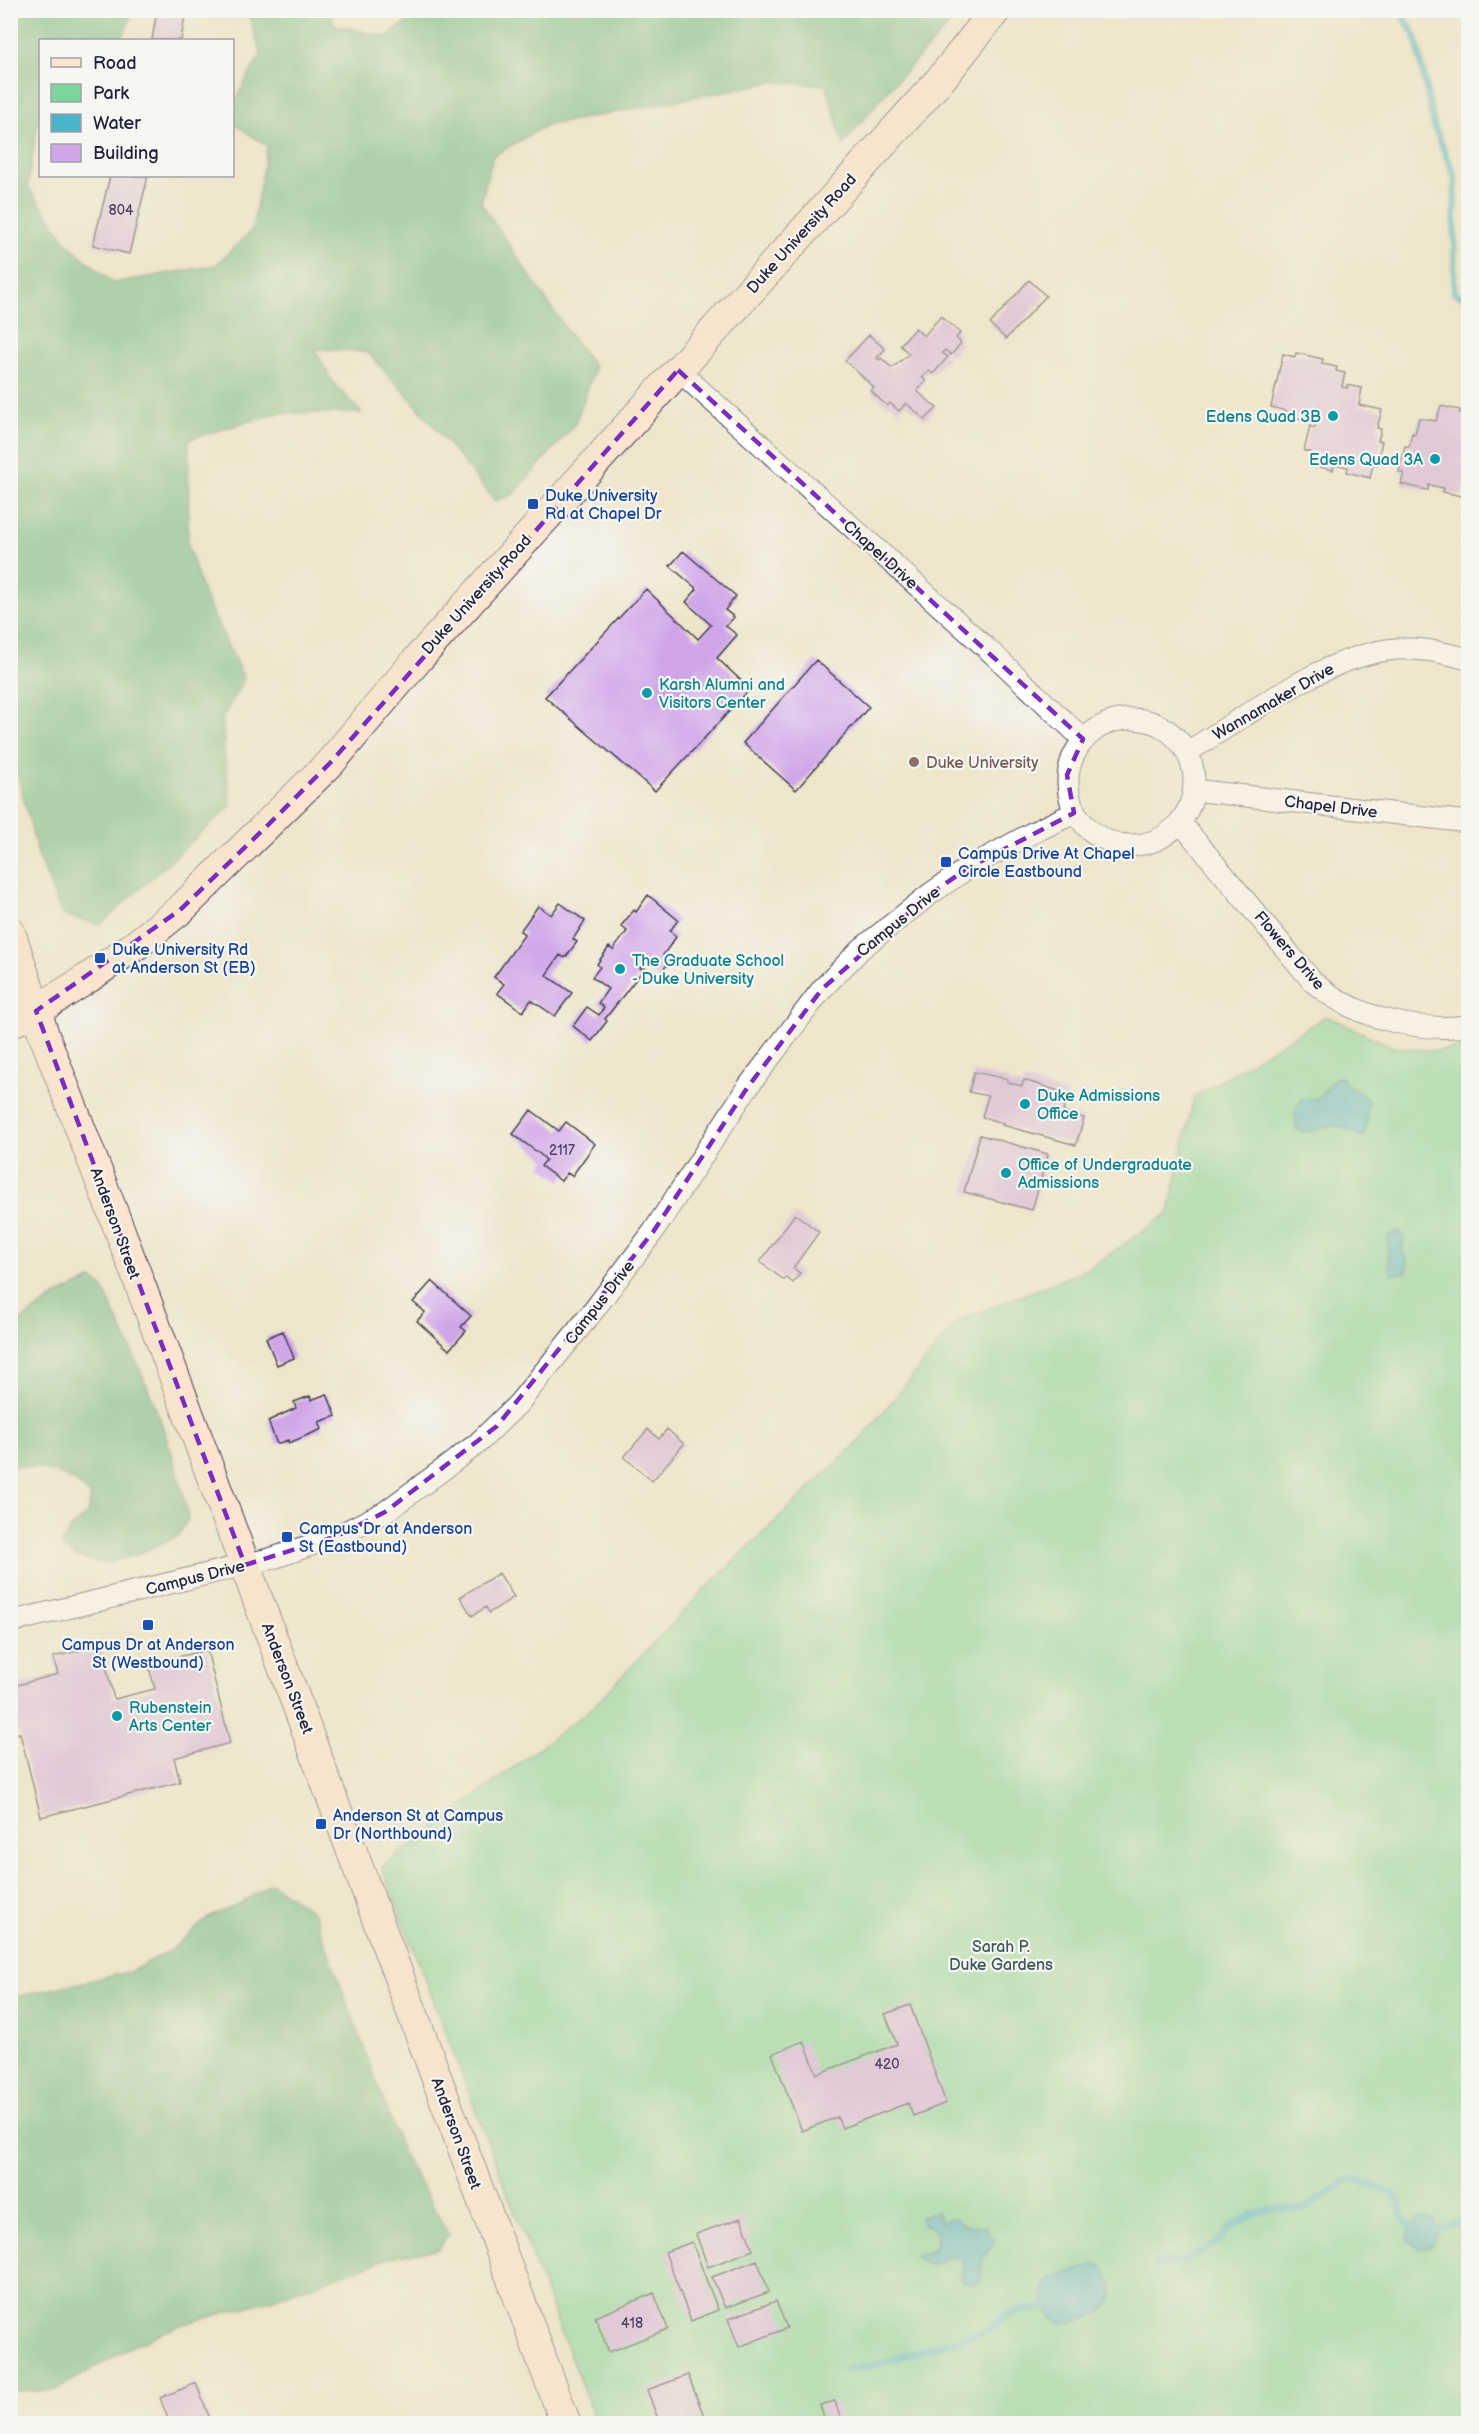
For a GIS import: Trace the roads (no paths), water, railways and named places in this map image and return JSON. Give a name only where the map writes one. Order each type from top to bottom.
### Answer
[{"type":"street","name":"Duke University Road","points":[[23,1017],[136,945],[180,910],[330,763],[418,658],[940,80],[996,10]]},
{"type":"street","name":"Chapel Drive","points":[[678,370],[993,654],[1083,739]]},
{"type":"street","name":"Wannamaker Drive","points":[[1187,752],[1312,676],[1352,658],[1388,650],[1408,649],[1435,651],[1468,658]]},
{"type":"street","points":[[1138,719],[1158,724],[1174,736],[1187,752],[1194,770],[1194,790],[1189,807],[1180,822],[1164,836],[1145,844],[1125,846],[1105,840],[1087,829],[1074,813],[1068,795],[1067,775],[1072,756],[1083,739],[1099,727],[1118,720],[1138,719]]},
{"type":"street","name":"Chapel Drive","points":[[1194,790],[1468,822]]},
{"type":"street","name":"Campus Drive","points":[[10,1622],[245,1565],[337,1536],[385,1512],[460,1457],[497,1426],[518,1404],[653,1232],[747,1088],[822,988],[861,949],[930,894],[968,868],[1032,832],[1074,813]]},
{"type":"street","name":"Flowers Drive","points":[[1180,822],[1313,982],[1338,1001],[1365,1013],[1398,1022],[1438,1028],[1468,1026]]},
{"type":"street","name":"Anderson Street","points":[[10,932],[23,1017],[245,1565],[567,2424]]},
{"type":"water","points":[[1336,1077],[1343,1078],[1347,1085],[1369,1102],[1363,1137],[1337,1125],[1303,1132],[1296,1129],[1295,1110],[1302,1099],[1319,1098]]},
{"type":"water","points":[[1399,1231],[1404,1237],[1402,1252],[1407,1262],[1407,1273],[1392,1274],[1389,1265],[1388,1239],[1389,1235]]},
{"type":"water","points":[[936,2212],[940,2222],[955,2217],[963,2225],[985,2226],[991,2237],[995,2239],[983,2257],[979,2283],[972,2284],[961,2280],[963,2261],[959,2259],[946,2258],[929,2265],[914,2257],[916,2254],[929,2252],[936,2243],[937,2233],[931,2226],[922,2224],[920,2218]]},
{"type":"water","points":[[1421,2218],[1434,2220],[1438,2234],[1433,2245],[1419,2248],[1408,2239],[1410,2226]]},
{"type":"water","points":[[1101,2265],[1109,2278],[1112,2290],[1105,2308],[1085,2319],[1058,2322],[1044,2301],[1044,2289],[1047,2283],[1051,2278]]},
{"type":"waterway","points":[[1400,10],[1416,38],[1434,126],[1455,177],[1454,293],[1468,299]]},
{"type":"waterway","points":[[1156,2265],[1186,2261],[1219,2241],[1230,2227],[1251,2215],[1272,2209],[1304,2209],[1346,2181],[1358,2179],[1390,2193],[1400,2203],[1403,2216],[1410,2226]]},
{"type":"waterway","points":[[1436,2228],[1468,2220]]},
{"type":"waterway","points":[[847,2370],[875,2365],[989,2330],[1014,2312],[1045,2308]]},
{"type":"place","name":"Edens Quad 3B","points":[[1333,416]]},
{"type":"place","name":"Edens Quad 3A","points":[[1435,459]]},
{"type":"place","name":"Duke University Rd at Chapel Dr","points":[[533,504]]},
{"type":"place","name":"Karsh Alumni and Visitors Center","points":[[647,693]]},
{"type":"place","name":"Duke University","points":[[914,762]]},
{"type":"place","name":"Campus Drive At Chapel Circle Eastbound","points":[[946,862]]},
{"type":"place","name":"Duke University Rd at Anderson St (EB)","points":[[100,958]]},
{"type":"place","name":"The Graduate School - Duke University","points":[[620,969]]},
{"type":"place","name":"Duke Admissions Office","points":[[1025,1104]]},
{"type":"place","name":"Office of Undergraduate Admissions","points":[[1006,1173]]},
{"type":"place","name":"Campus Dr at Anderson St (Eastbound)","points":[[287,1537]]},
{"type":"place","name":"Campus Dr at Anderson St (Westbound)","points":[[148,1625]]},
{"type":"place","name":"Rubenstein Arts Center","points":[[117,1716]]},
{"type":"place","name":"Anderson St at Campus Dr (Northbound)","points":[[321,1824]]},
{"type":"park label","name":"Sarah P. Duke Gardens","points":[[1001,1955]]}]
